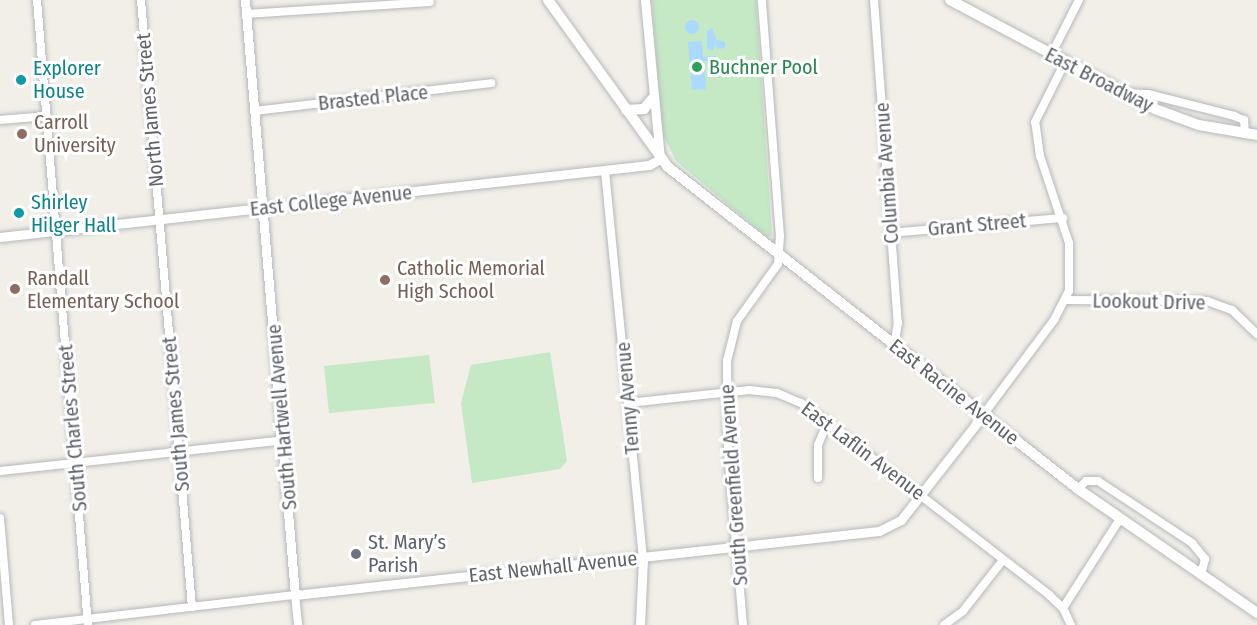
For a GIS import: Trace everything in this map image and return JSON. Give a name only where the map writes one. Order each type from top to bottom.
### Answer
[{"type":"main road","name":"East Racine Avenue","points":[[548,0],[660,159],[778,256],[1078,489],[1257,613]]},
{"type":"main road","name":"East Broadway","points":[[950,0],[1122,93],[1186,121],[1257,135]]},
{"type":"main road","points":[[626,110],[644,109],[652,99]]},
{"type":"street","name":"South Charles Street","points":[[38,0],[88,622]]},
{"type":"street","name":"North James Street","points":[[141,0],[160,220]]},
{"type":"street","name":"South Hartwell Avenue","points":[[245,0],[298,625]]},
{"type":"street","points":[[645,0],[652,99],[660,159]]},
{"type":"street","name":"South Greenfield Avenue","points":[[743,625],[728,449],[727,361],[734,330],[778,264],[773,144],[762,0]]},
{"type":"street","name":"Columbia Avenue","points":[[873,0],[899,333],[894,345]]},
{"type":"street","points":[[1051,55],[1079,0]]},
{"type":"street","points":[[246,14],[430,2]]},
{"type":"street","points":[[982,415],[1066,300],[1071,263],[1063,218],[1040,156],[1035,122],[1065,62]]},
{"type":"street","name":"Brasted Place","points":[[254,111],[491,83]]},
{"type":"street","points":[[1122,93],[1144,93],[1234,116],[1244,120],[1245,134]]},
{"type":"street","points":[[0,120],[47,116]]},
{"type":"street","name":"East College Avenue","points":[[0,237],[605,171],[649,165],[660,159]]},
{"type":"street","name":"Tenny Avenue","points":[[605,171],[643,558],[640,625]]},
{"type":"street","name":"Grant Street","points":[[891,232],[1063,218]]},
{"type":"street","name":"South James Street","points":[[160,220],[192,607]]},
{"type":"street","name":"Lookout Drive","points":[[1066,300],[1207,301],[1232,310],[1257,334]]},
{"type":"street","name":"East Laflin Avenue","points":[[628,403],[728,391],[777,393],[801,403],[1062,608]]},
{"type":"street","name":"East Newhall Avenue","points":[[35,625],[88,622],[295,595],[879,531],[901,520],[982,415]]},
{"type":"street","points":[[818,478],[818,446],[828,422]]},
{"type":"street","points":[[0,471],[284,440]]},
{"type":"street","points":[[1078,489],[1090,480],[1108,486],[1192,543],[1204,557],[1201,575]]},
{"type":"street","points":[[0,518],[9,625]]},
{"type":"street","points":[[1071,625],[1062,608],[1120,519]]},
{"type":"street","points":[[944,625],[963,611],[1003,560]]},
{"type":"green space","points":[[652,0],[756,0],[772,236],[767,237],[676,161],[662,133]]},
{"type":"green space","points":[[550,352],[567,461],[560,469],[472,483],[461,403],[471,365]]},
{"type":"green space","points":[[429,355],[435,403],[329,413],[324,366]]},
{"type":"water","points":[[692,20],[697,22],[699,27],[697,32],[692,34],[687,32],[685,27],[687,22]]},
{"type":"water","points":[[712,28],[717,40],[725,42],[725,48],[717,49],[716,43],[713,51],[707,49],[707,31]]},
{"type":"water","name":"Buchner Pool","points":[[702,41],[703,57],[715,56],[717,72],[708,73],[707,61],[704,61],[706,89],[692,90],[688,42]]},
{"type":"place","name":"Buchner Pool","points":[[697,67]]},
{"type":"place","name":"Explorer House","points":[[21,80]]},
{"type":"place","name":"Carroll University","points":[[22,134]]},
{"type":"place","name":"Shirley Hilger Hall","points":[[19,213]]},
{"type":"place","name":"Catholic Memorial High School","points":[[385,280]]},
{"type":"place","name":"Randall Elementary School","points":[[15,289]]},
{"type":"place","name":"St. Mary’s Parish","points":[[356,554]]}]
